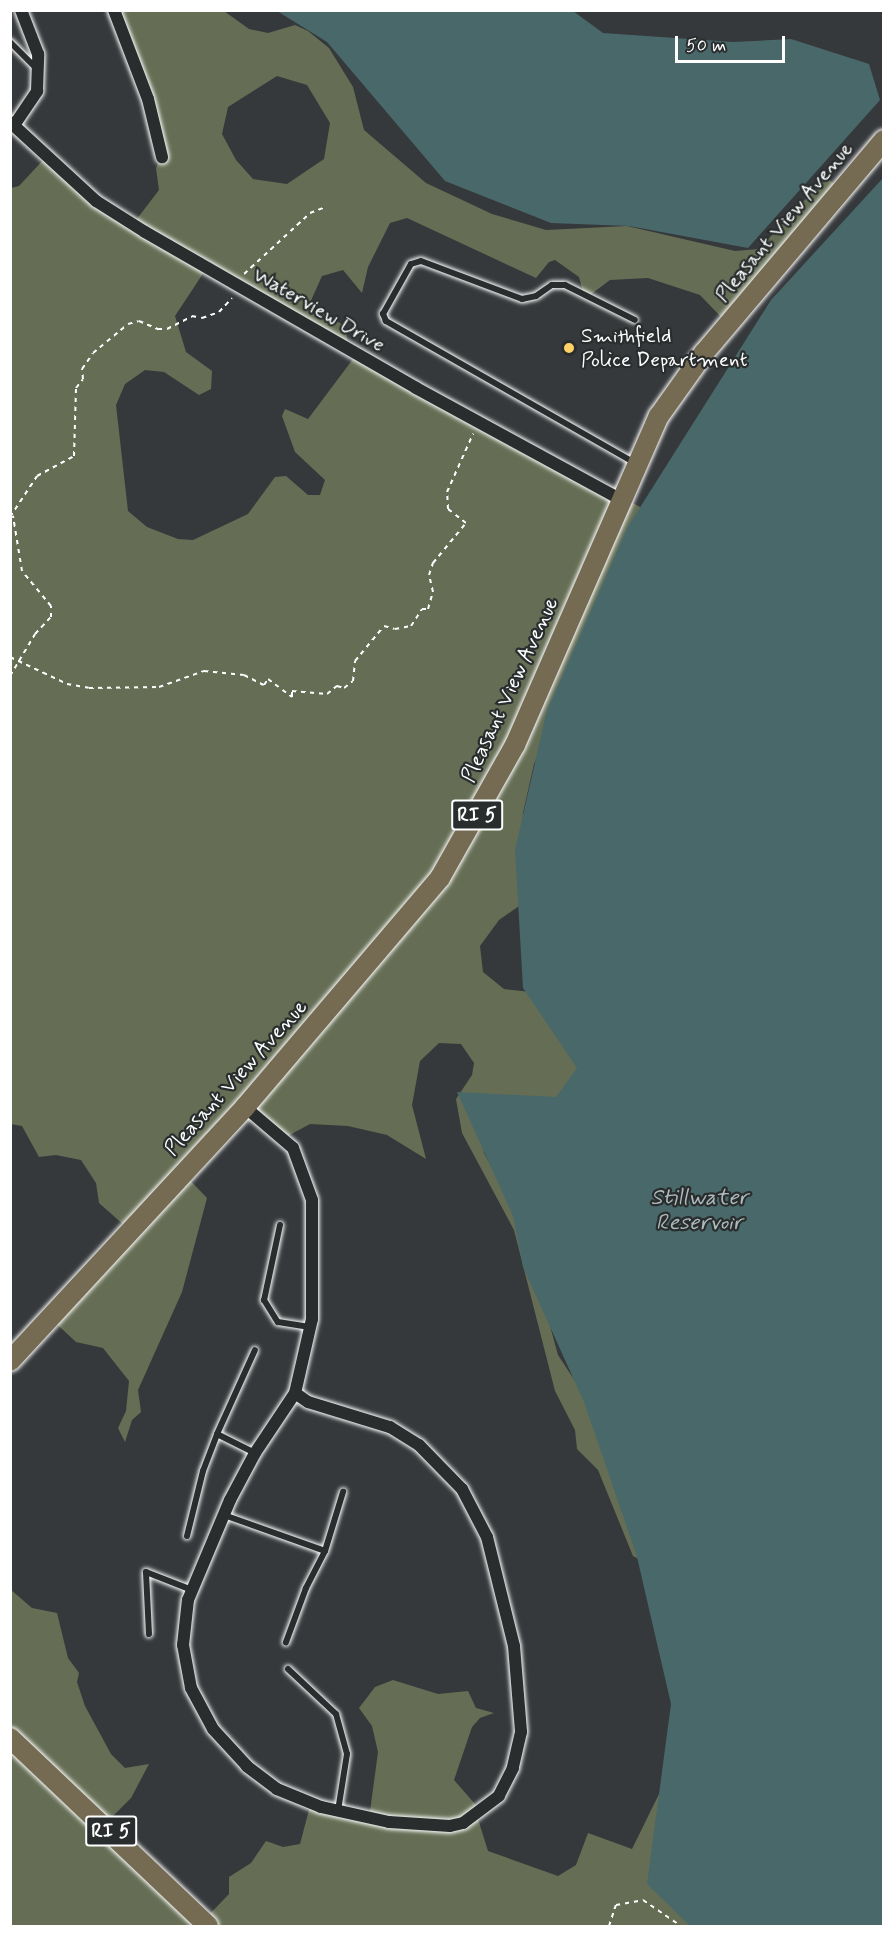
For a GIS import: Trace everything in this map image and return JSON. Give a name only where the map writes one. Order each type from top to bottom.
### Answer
[{"type":"main road","name":"Pleasant View Avenue","points":[[10,1361],[245,1107],[440,879],[514,745],[659,416],[704,353],[884,140]]},
{"type":"main road","name":"RI 5","points":[[10,1738],[208,1926]]},
{"type":"street","name":"Waterview Drive","points":[[21,10],[38,54],[37,91],[13,123],[96,201],[238,286],[477,423],[622,501]]},
{"type":"street","points":[[114,10],[148,99],[162,157]]},
{"type":"street","points":[[245,1107],[293,1148],[312,1200],[315,1260],[310,1326],[295,1393],[255,1454],[224,1515],[192,1590],[183,1630],[184,1660],[197,1702],[213,1729],[247,1766],[277,1789],[338,1811],[423,1826],[450,1826],[473,1818],[499,1796],[513,1768],[520,1746],[521,1701],[514,1646],[494,1555],[477,1513],[462,1489],[408,1437],[353,1414],[308,1402],[295,1393]]},
{"type":"lane","points":[[10,42],[38,69]]},
{"type":"lane","points":[[635,320],[565,285],[552,285],[536,296],[522,298],[421,261],[411,264],[383,314],[386,321],[638,465]]},
{"type":"lane","points":[[279,1225],[264,1300],[278,1322],[310,1326]]},
{"type":"lane","points":[[187,1536],[203,1471],[255,1350]]},
{"type":"lane","points":[[217,1434],[255,1454]]},
{"type":"lane","points":[[286,1642],[306,1588],[325,1551],[343,1492]]},
{"type":"lane","points":[[224,1515],[325,1551]]},
{"type":"lane","points":[[149,1634],[146,1572],[192,1590]]},
{"type":"lane","points":[[288,1669],[336,1714],[347,1754],[338,1811]]},
{"type":"path","points":[[10,676],[51,617],[51,606],[22,571],[12,516],[36,476],[74,456],[76,388],[83,379],[82,369],[93,353],[128,324],[139,321],[158,329],[167,329],[192,316],[202,318],[219,312],[230,302],[238,286],[279,239],[319,207],[326,207]]},
{"type":"path","points":[[10,657],[20,659],[67,684],[89,688],[159,687],[204,671],[219,671],[244,675],[264,685],[268,679],[292,697],[292,691],[327,694],[337,686],[344,688],[353,681],[355,661],[384,626],[395,629],[411,626],[422,609],[428,609],[433,592],[429,574],[433,563],[466,523],[448,509],[447,492],[477,423]]},
{"type":"path","points":[[609,1926],[615,1905],[643,1900],[681,1926]]},
{"type":"green space","points":[[113,11],[224,11],[249,29],[268,33],[295,25],[308,31],[329,48],[353,87],[364,130],[426,183],[492,214],[546,230],[627,226],[735,251],[759,249],[826,177],[839,188],[722,318],[700,295],[648,278],[610,280],[590,295],[583,292],[579,277],[555,260],[549,262],[536,278],[407,218],[390,223],[368,267],[362,293],[343,270],[322,276],[309,305],[345,326],[349,349],[206,269],[175,316],[186,352],[212,371],[211,389],[199,395],[164,372],[145,370],[125,384],[116,405],[128,511],[147,527],[178,539],[193,540],[248,514],[275,477],[286,476],[308,495],[320,495],[325,480],[295,452],[282,416],[285,409],[308,419],[356,355],[642,508],[534,764],[523,813],[519,906],[499,920],[480,946],[483,972],[504,989],[539,993],[590,1064],[561,1097],[480,1120],[484,1153],[522,1224],[558,1355],[575,1381],[598,1402],[646,1563],[633,1556],[598,1470],[577,1449],[575,1430],[555,1391],[514,1230],[462,1133],[456,1099],[472,1075],[474,1063],[461,1044],[439,1043],[420,1061],[412,1105],[426,1159],[387,1135],[348,1126],[310,1124],[284,1138],[245,1100],[184,1174],[207,1198],[182,1292],[138,1390],[141,1412],[132,1420],[125,1442],[118,1428],[126,1411],[129,1381],[103,1348],[76,1342],[47,1315],[125,1226],[99,1203],[96,1183],[81,1160],[56,1155],[39,1157],[22,1126],[11,1124],[11,188],[19,186],[45,158],[133,224],[159,190],[156,168],[161,157]],"holes":[[[277,76],[307,85],[330,123],[324,159],[287,184],[253,179],[236,160],[222,134],[228,107]]]},
{"type":"green space","points":[[10,1589],[32,1608],[57,1613],[68,1658],[79,1673],[77,1682],[85,1706],[111,1754],[125,1768],[149,1764],[131,1798],[106,1823],[204,1920],[229,1894],[229,1877],[251,1863],[266,1841],[283,1847],[300,1844],[310,1806],[369,1819],[378,1752],[372,1726],[359,1708],[375,1687],[393,1680],[438,1694],[468,1691],[476,1708],[494,1713],[480,1718],[472,1727],[454,1780],[482,1812],[478,1819],[488,1851],[558,1876],[576,1865],[588,1833],[632,1849],[660,1792],[830,1926],[11,1926]]},
{"type":"water","points":[[277,11],[573,11],[603,33],[733,42],[791,39],[869,64],[880,100],[748,248],[629,226],[551,223],[445,181],[327,42]]},
{"type":"water","name":"Stillwater Reservoir","points":[[883,178],[883,1926],[690,1926],[647,1884],[671,1704],[637,1557],[584,1402],[523,1267],[513,1216],[457,1092],[556,1097],[577,1068],[523,988],[515,850],[547,710],[627,528],[771,300]]},
{"type":"place","name":"Smithfield Police Department","points":[[569,348]]}]
